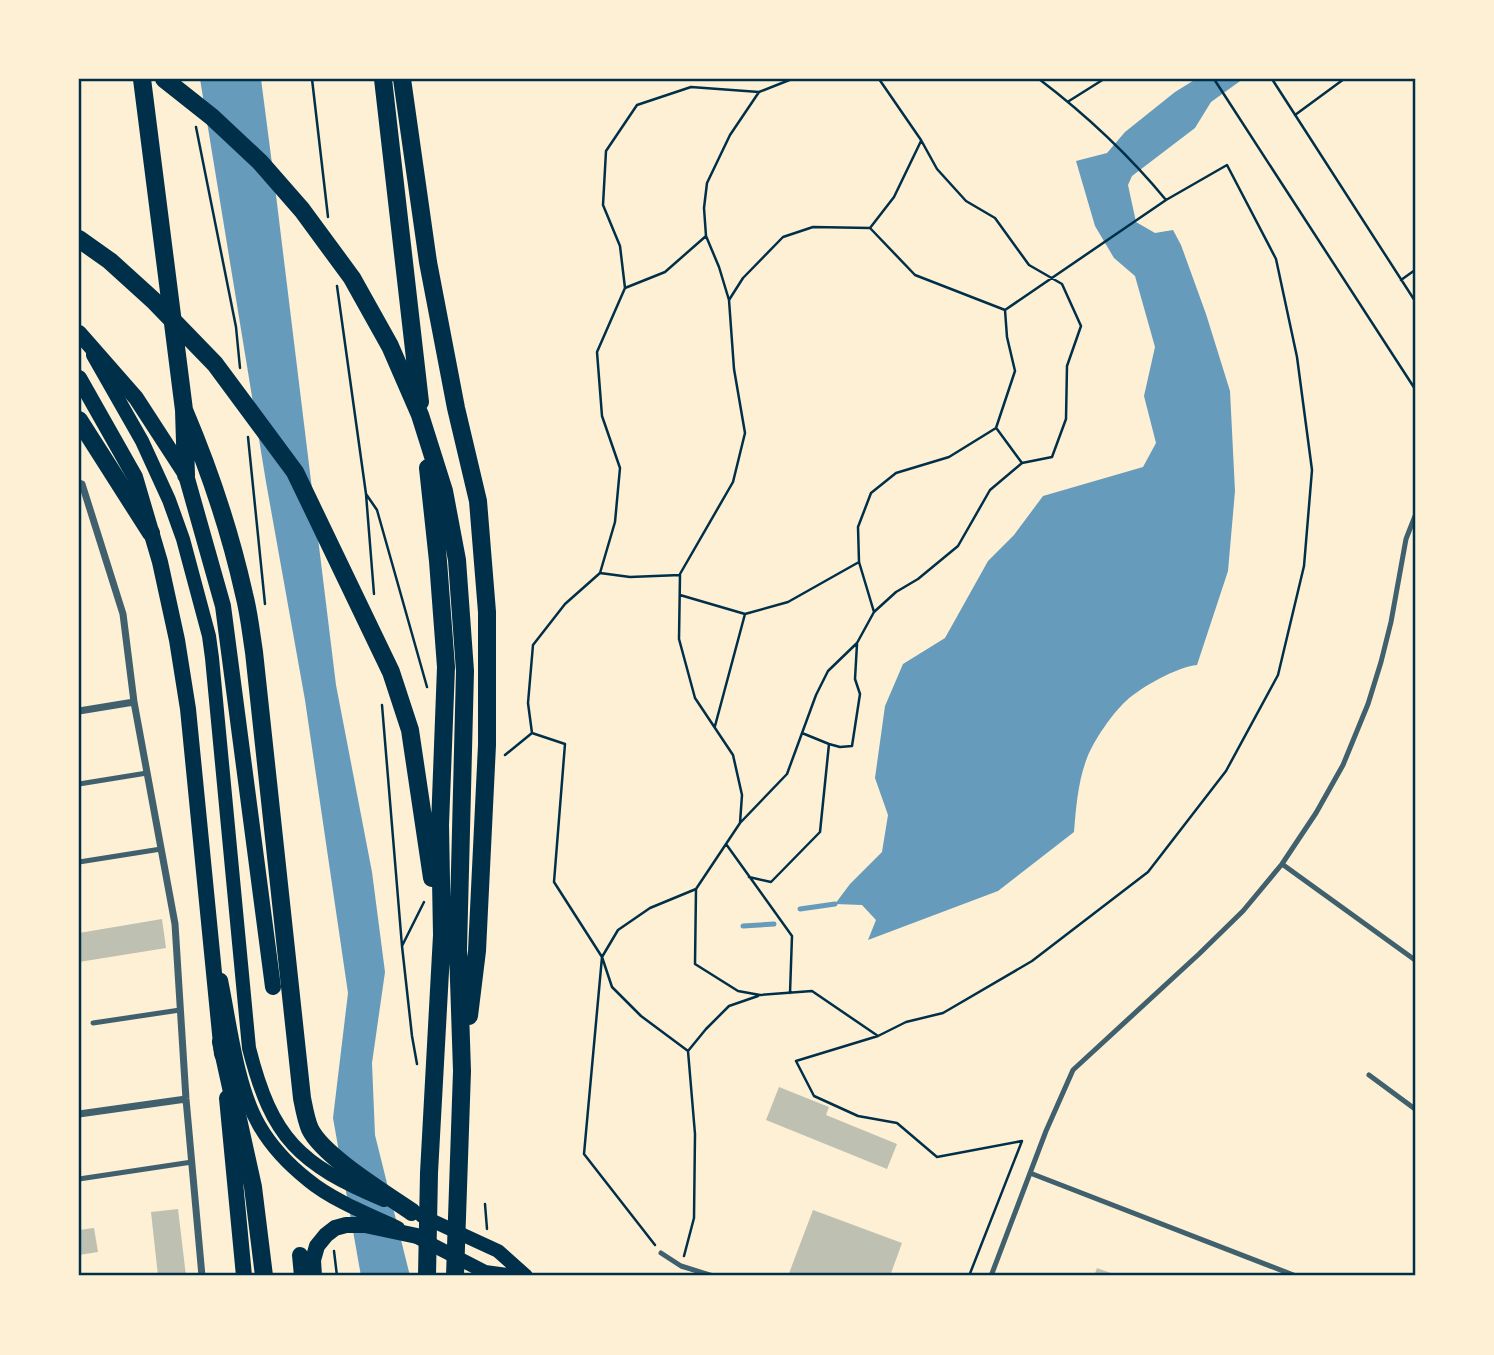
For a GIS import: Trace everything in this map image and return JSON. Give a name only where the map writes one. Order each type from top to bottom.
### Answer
[{"type":"highway","points":[[164,79],[212,117],[260,162],[302,210],[352,278],[390,346],[415,404],[443,491],[457,560],[465,671],[458,950],[462,1071],[455,1276]]},
{"type":"highway","points":[[383,79],[438,561],[446,667],[440,825],[442,935],[429,1173],[427,1276]]},
{"type":"highway","points":[[402,79],[428,262],[456,408],[478,501],[487,612],[487,745],[477,951],[462,1071]]},
{"type":"highway","points":[[144,84],[184,410],[186,475]]},
{"type":"highway","points":[[79,239],[110,261],[153,300],[215,365],[295,472],[391,672],[410,730],[442,935]]},
{"type":"highway","points":[[184,410],[231,539],[245,596],[254,652],[302,1098],[310,1129],[338,1159],[412,1212]]},
{"type":"highway","points":[[79,420],[151,533]]},
{"type":"highway","points":[[221,1042],[253,1187],[264,1276]]},
{"type":"main road","points":[[83,339],[136,398],[186,475],[223,606],[273,987]]},
{"type":"main road","points":[[83,339],[155,467],[183,539],[209,636],[249,1048],[260,1089],[280,1129],[312,1163],[338,1180],[498,1251],[526,1276]]},
{"type":"main road","points":[[79,378],[135,477],[160,562],[177,640],[188,709],[244,1276]]},
{"type":"main road","points":[[208,917],[242,1082],[257,1122],[268,1141],[309,1181],[369,1215],[417,1236],[485,1272],[516,1276]]},
{"type":"main road","points":[[314,1276],[313,1260],[317,1246],[335,1228],[346,1225],[379,1227],[417,1236]]},
{"type":"main road","points":[[300,1255],[302,1276]]},
{"type":"street","points":[[79,483],[82,484],[123,614],[134,702],[175,924],[186,1099],[202,1276]]},
{"type":"street","points":[[79,711],[134,702]]},
{"type":"street","points":[[79,1114],[186,1099]]},
{"type":"lane","points":[[991,1276],[1073,1070],[1243,911],[1282,864],[1316,813],[1343,765],[1368,704],[1381,662],[1406,539],[1415,516]]},
{"type":"lane","points":[[79,784],[148,773]]},
{"type":"lane","points":[[79,863],[162,849]]},
{"type":"lane","points":[[1282,864],[1415,960]]},
{"type":"lane","points":[[93,1023],[180,1010]]},
{"type":"lane","points":[[1369,1075],[1415,1109]]},
{"type":"lane","points":[[79,1179],[191,1162]]},
{"type":"lane","points":[[1030,1173],[1296,1276]]},
{"type":"lane","points":[[662,1253],[681,1266],[713,1276]]},
{"type":"path","points":[[312,79],[329,222]]},
{"type":"path","points":[[532,733],[528,703],[533,645],[565,604],[600,573],[615,522],[620,468],[602,416],[597,352],[625,288],[620,246],[603,205],[606,151],[637,105],[691,88],[759,92],[792,79]]},
{"type":"path","points":[[662,1253],[584,1154],[602,957],[618,930],[650,908],[696,889],[740,823],[787,774],[816,695],[828,671],[857,643],[874,612],[958,546],[990,490],[1022,463],[1052,457],[1066,419],[1067,366],[1081,326],[1062,284],[1029,265],[995,218],[966,201],[937,169],[921,140],[879,79]]},
{"type":"path","points":[[1039,79],[1069,102],[1146,175],[1166,200]]},
{"type":"path","points":[[1069,102],[1104,79]]},
{"type":"path","points":[[1214,79],[1415,389]]},
{"type":"path","points":[[1272,79],[1415,301]]},
{"type":"path","points":[[1295,115],[1345,79]]},
{"type":"path","points":[[740,823],[742,795],[733,755],[695,698],[679,639],[680,575],[733,482],[745,433],[734,369],[729,300],[706,236],[704,208],[707,183],[730,135],[759,92]]},
{"type":"path","points":[[870,228],[894,197],[921,140]]},
{"type":"path","points":[[970,1276],[1022,1141],[937,1157],[897,1123],[858,1116],[814,1096],[796,1061],[878,1036],[906,1022],[943,1013],[1032,961],[1147,872],[1226,771],[1278,675],[1304,566],[1312,470],[1297,357],[1276,259],[1227,165],[1166,200],[1005,310]]},
{"type":"path","points":[[729,300],[743,278],[783,237],[813,227],[870,228],[915,275],[1005,310]]},
{"type":"path","points":[[625,288],[665,272],[706,236]]},
{"type":"path","points":[[1401,280],[1415,270]]},
{"type":"path","points":[[335,274],[366,494],[374,604]]},
{"type":"path","points":[[874,612],[859,562],[858,527],[871,494],[896,473],[948,457],[996,428],[1015,371],[1007,337],[1005,310]]},
{"type":"path","points":[[996,428],[1022,463]]},
{"type":"path","points":[[366,494],[377,510],[429,694]]},
{"type":"path","points":[[680,595],[745,614],[788,602],[859,562]]},
{"type":"path","points":[[600,573],[630,577],[680,575]]},
{"type":"path","points":[[715,728],[745,614]]},
{"type":"path","points":[[802,733],[840,747],[852,746],[860,694],[855,679],[857,643]]},
{"type":"path","points":[[382,699],[401,946],[417,1064]]},
{"type":"path","points":[[500,759],[532,733]]},
{"type":"path","points":[[532,733],[565,744],[554,883],[602,957],[612,987],[641,1016],[688,1051]]},
{"type":"path","points":[[749,877],[771,882],[820,832],[829,744]]},
{"type":"path","points":[[726,845],[792,936],[790,993]]},
{"type":"path","points":[[696,889],[695,964],[738,991],[761,995],[812,991],[878,1036]]},
{"type":"path","points":[[681,1266],[694,1218],[695,1133],[688,1051],[729,1006],[761,995]]},
{"type":"water","points":[[200,79],[261,79],[336,685],[372,872],[385,972],[372,1063],[375,1135],[410,1276],[361,1276],[333,1118],[348,993],[305,700],[266,482]]},
{"type":"water","points":[[1196,79],[1243,79],[1211,102],[1195,128],[1132,176],[1128,185],[1136,222],[1155,233],[1173,230],[1181,245],[1230,391],[1235,491],[1228,571],[1197,665],[1150,684],[1126,701],[1109,720],[1094,743],[1084,767],[1074,832],[998,891],[868,940],[876,920],[862,905],[835,904],[850,884],[882,852],[888,815],[875,778],[885,706],[903,664],[945,638],[988,561],[1014,535],[1043,496],[1143,467],[1156,443],[1144,396],[1155,347],[1135,276],[1114,258],[1095,226],[1076,161],[1107,153],[1125,132],[1175,92]]},
{"type":"building","points":[[162,919],[166,948],[79,962],[79,933]]},
{"type":"building","points":[[779,1087],[829,1107],[826,1115],[897,1144],[887,1169],[766,1120]]},
{"type":"building","points":[[178,1209],[186,1276],[158,1276],[151,1212]]},
{"type":"building","points":[[813,1210],[902,1243],[890,1276],[788,1276]]},
{"type":"building","points":[[94,1228],[98,1252],[79,1255],[79,1230]]},
{"type":"building","points":[[1097,1268],[1119,1276],[1094,1276]]},
{"type":"waterway","points":[[800,909],[835,904]]},
{"type":"waterway","points":[[743,926],[774,924]]}]
